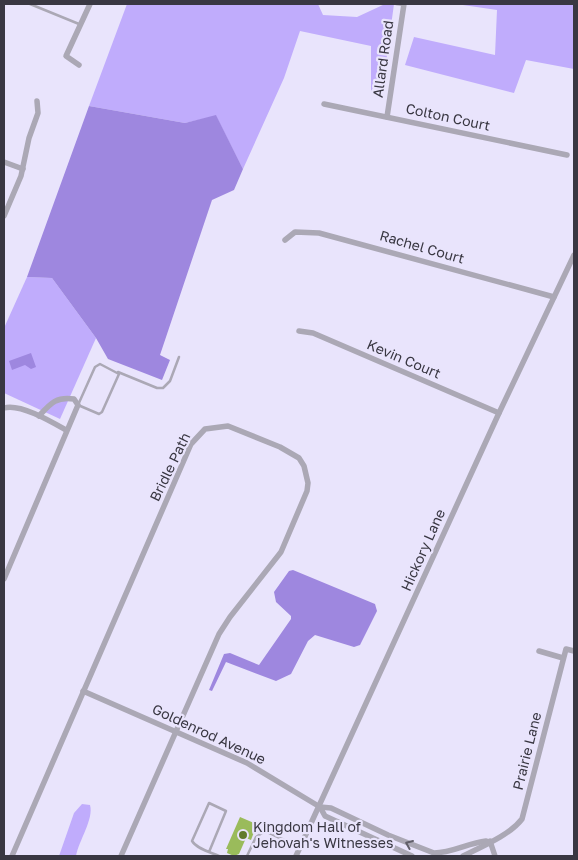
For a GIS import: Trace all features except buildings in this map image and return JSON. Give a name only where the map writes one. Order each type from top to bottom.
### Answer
[{"type":"street","points":[[79,64],[66,56],[90,4]]},
{"type":"street","name":"Allard Road","points":[[387,117],[404,4]]},
{"type":"street","points":[[4,216],[23,169],[29,138],[38,113],[36,101]]},
{"type":"street","name":"Colton Court","points":[[324,104],[567,156]]},
{"type":"street","points":[[4,162],[23,169]]},
{"type":"street","name":"Rachel Court","points":[[285,240],[295,232],[326,234],[554,297]]},
{"type":"street","name":"Hickory Lane","points":[[296,856],[320,808],[499,413],[574,255]]},
{"type":"street","name":"Kevin Court","points":[[299,331],[313,334],[499,413]]},
{"type":"street","points":[[4,579],[78,405],[74,399],[61,398],[52,402],[39,416]]},
{"type":"street","points":[[4,408],[8,406],[23,410],[66,430]]},
{"type":"street","name":"Bridle Path","points":[[12,856],[188,453],[198,434],[212,426],[228,426],[280,447],[299,458],[304,466],[308,483],[307,491],[281,552],[219,634],[121,856]]},
{"type":"street","name":"Prairie Lane","points":[[463,856],[507,834],[522,819],[563,658],[566,649],[574,651]]},
{"type":"street","points":[[539,651],[563,658]]},
{"type":"street","name":"Goldenrod Avenue","points":[[84,691],[247,763],[320,808]]},
{"type":"street","points":[[320,808],[325,816],[412,856]]},
{"type":"street","name":"Prairie Lane","points":[[320,808],[331,808],[388,836],[434,855],[473,842],[490,841]]},
{"type":"street","points":[[384,843],[388,836]]},
{"type":"street","points":[[490,841],[496,856]]},
{"type":"lane","points":[[30,4],[81,24]]},
{"type":"lane","points":[[396,4],[404,4]]},
{"type":"lane","points":[[118,372],[102,412],[97,413],[78,405],[96,365],[100,364],[157,388],[163,388],[170,381],[179,357]]},
{"type":"lane","points":[[209,852],[226,812],[209,803],[192,841],[209,852],[219,856]]},
{"type":"lane","points":[[247,856],[256,837],[266,831],[301,847]]},
{"type":"shaded area","points":[[127,4],[318,4],[323,15],[357,17],[385,4],[394,4],[385,70],[371,91],[371,46],[300,31],[284,78],[243,169],[216,116],[185,123],[89,106]]},
{"type":"shaded area","points":[[456,4],[574,4],[574,69],[526,60],[514,93],[405,65],[414,37],[495,55],[497,10]]},
{"type":"shaded area","points":[[89,106],[185,123],[216,115],[243,169],[234,190],[212,200],[160,355],[170,360],[162,380],[108,359],[96,338],[52,278],[27,277]]},
{"type":"shaded area","points":[[27,277],[52,278],[96,338],[60,419],[4,393],[4,328]]},
{"type":"shaded area","points":[[31,353],[36,367],[31,369],[25,365],[12,370],[9,361]]},
{"type":"shaded area","points":[[293,570],[375,604],[377,611],[360,645],[354,647],[315,635],[308,641],[291,674],[276,681],[226,662],[212,691],[209,690],[224,654],[230,653],[259,665],[291,619],[291,616],[276,602],[274,592],[289,571]]},
{"type":"shaded area","points":[[82,804],[90,805],[91,811],[76,856],[59,856],[74,813]]},
{"type":"place","name":"Kingdom Hall of Jehovah's Witnesses","points":[[243,835]]}]
